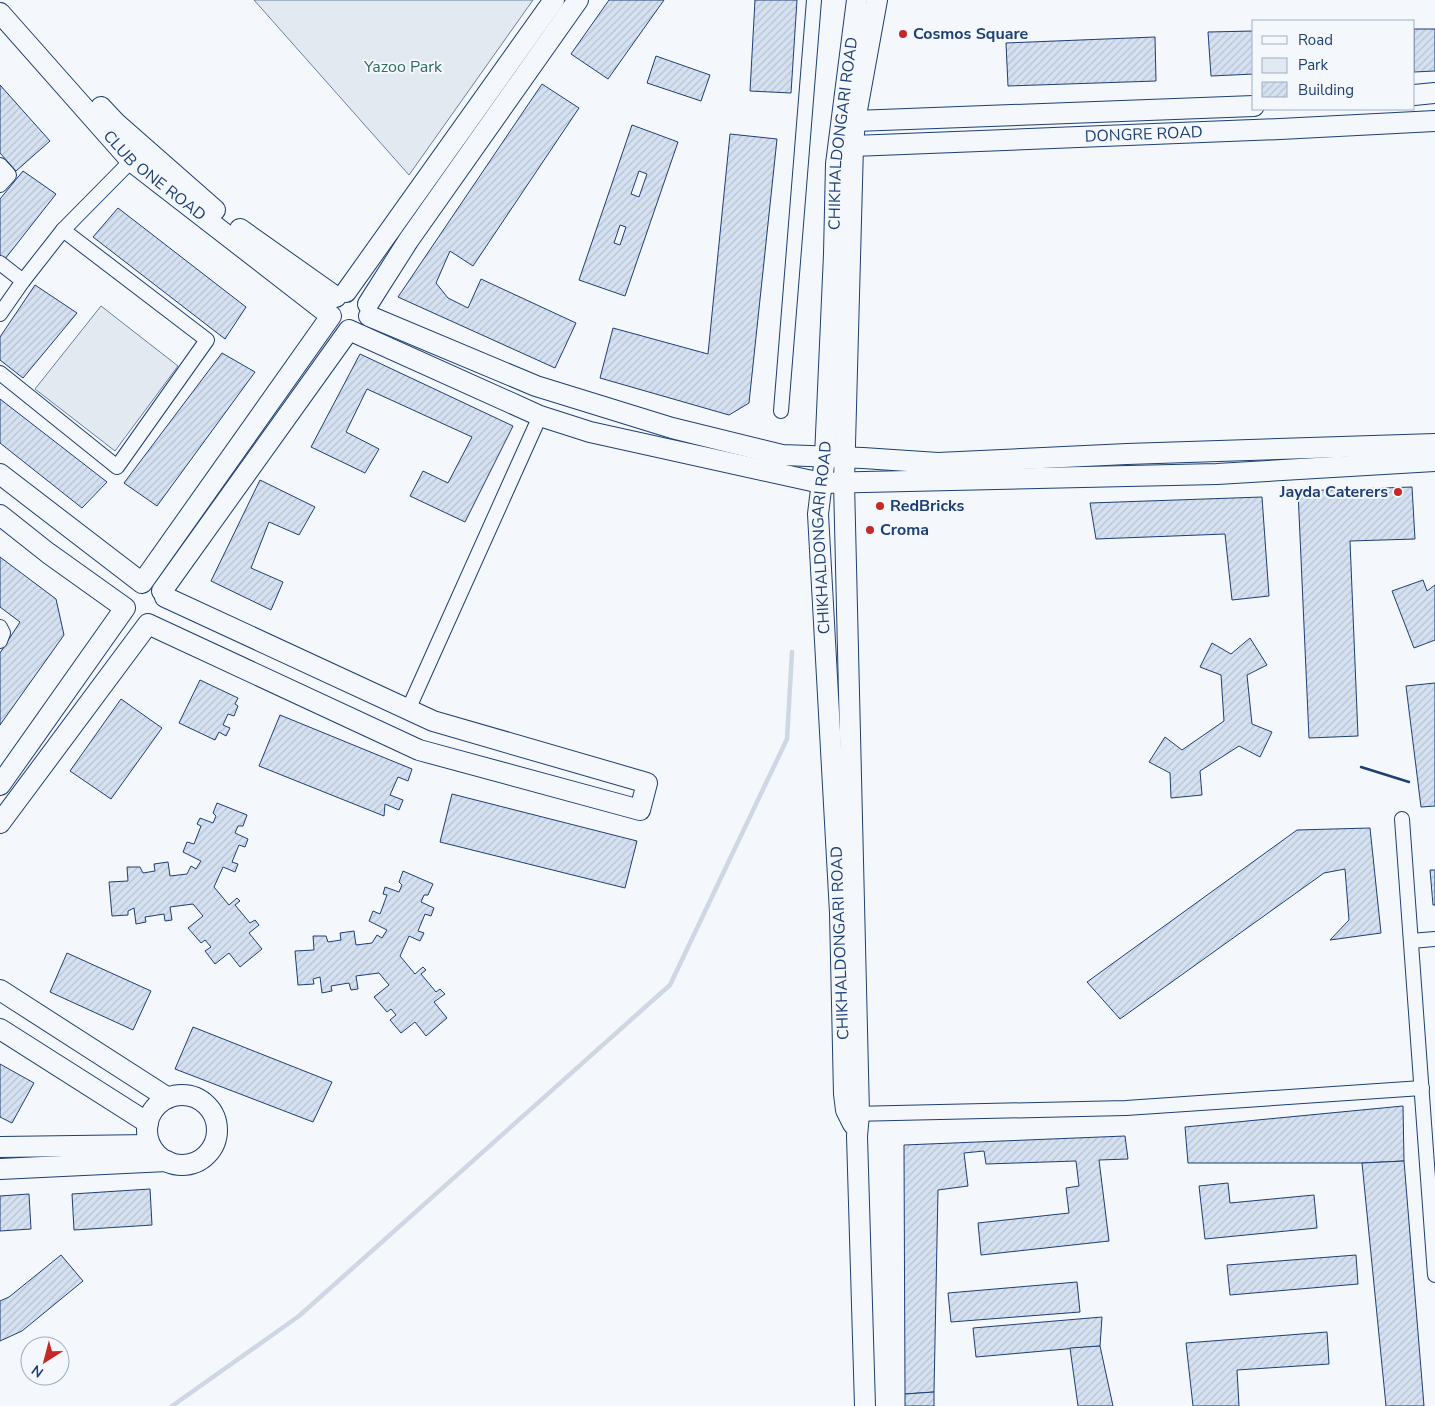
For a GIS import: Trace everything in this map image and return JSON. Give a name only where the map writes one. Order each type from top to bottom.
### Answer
[{"type":"street","name":"CLUB ONE ROAD","points":[[4,0],[116,123],[222,216],[338,302]]},
{"type":"street","points":[[142,583],[338,302],[554,0]]},
{"type":"street","points":[[0,823],[148,624],[163,615],[166,603],[164,594],[349,330],[359,328],[408,241],[578,0]]},
{"type":"street","points":[[781,411],[814,0]]},
{"type":"street","name":"CHIKHALDONGARI ROAD","points":[[854,1114],[846,1110],[844,1094],[840,913],[818,514],[825,457],[836,164],[857,0]]},
{"type":"street","name":"CHIKHALDONGARI ROAD","points":[[865,1406],[857,1136],[854,1114],[844,482],[853,146],[855,121],[877,0]]},
{"type":"street","name":"CLUB ONE ROAD","points":[[0,13],[131,160],[338,302]]},
{"type":"street","points":[[1415,95],[1435,93]]},
{"type":"street","name":"DONGRE ROAD","points":[[855,121],[1252,106]]},
{"type":"street","name":"DONGRE ROAD","points":[[853,146],[1280,129],[1435,120]]},
{"type":"street","points":[[0,314],[63,230],[131,160]]},
{"type":"street","points":[[0,165],[9,175],[0,186]]},
{"type":"street","points":[[0,373],[117,467],[207,340],[63,230]]},
{"type":"street","points":[[0,263],[23,281]]},
{"type":"street","name":"CLUB ONE ROAD","points":[[338,302],[353,292],[360,294],[368,310],[536,386],[663,425],[782,455],[938,463],[1127,454],[1435,444]]},
{"type":"street","name":"CLUB ONE ROAD","points":[[338,302],[338,326],[540,416],[590,432],[821,483],[1217,474],[1435,461]]},
{"type":"street","points":[[408,710],[540,416]]},
{"type":"street","points":[[0,474],[142,583]]},
{"type":"street","points":[[0,515],[48,553],[125,608]]},
{"type":"street","points":[[142,583],[150,583],[164,594],[433,721],[647,783],[640,810],[419,750],[148,624],[136,622],[127,614],[125,608],[126,595],[136,585],[142,583]]},
{"type":"street","points":[[0,785],[125,608]]},
{"type":"street","points":[[0,627],[3,633],[0,641]]},
{"type":"street","points":[[1402,819],[1433,1212],[1435,1276]]},
{"type":"street","points":[[1411,941],[1435,939]]},
{"type":"street","points":[[0,990],[168,1098]]},
{"type":"street","points":[[0,1029],[148,1123]]},
{"type":"street","points":[[854,1114],[1126,1108],[1422,1088]]},
{"type":"street","points":[[0,1170],[167,1161],[191,1164],[202,1158],[210,1150],[216,1139],[217,1127],[214,1116],[200,1100],[190,1096],[178,1095],[158,1104],[151,1112],[147,1134],[150,1145],[157,1154],[167,1161]]},
{"type":"street","points":[[0,1147],[150,1145]]},
{"type":"green space","name":"Yazoo Park","points":[[254,0],[533,0],[409,175]]},
{"type":"green space","points":[[101,306],[178,366],[115,451],[35,389]]},
{"type":"building","points":[[609,0],[664,0],[608,79],[571,54]]},
{"type":"building","points":[[755,0],[797,0],[791,93],[750,91]]},
{"type":"building","points":[[1415,29],[1435,29],[1435,71],[1415,72]]},
{"type":"building","points":[[1252,31],[1252,74],[1211,76],[1208,32]]},
{"type":"building","points":[[1155,37],[1156,81],[1008,86],[1006,43]]},
{"type":"building","points":[[656,56],[710,75],[701,101],[647,83]]},
{"type":"building","points":[[542,84],[579,108],[473,266],[450,251],[436,283],[448,298],[468,308],[481,279],[576,323],[555,368],[398,297]]},
{"type":"building","points":[[0,85],[50,141],[16,171],[0,153]]},
{"type":"building","points":[[632,125],[678,142],[625,296],[579,280]],"holes":[[[639,171],[647,174],[639,197],[631,194]],[[620,225],[626,227],[620,245],[614,243]]]},
{"type":"building","points":[[730,134],[777,139],[749,403],[729,415],[600,378],[613,328],[708,354]]},
{"type":"building","points":[[23,171],[56,194],[5,259],[0,256],[0,199]]},
{"type":"building","points":[[118,208],[246,307],[225,339],[93,237]]},
{"type":"building","points":[[35,285],[77,313],[23,378],[0,360],[0,337]]},
{"type":"building","points":[[222,353],[255,372],[157,506],[124,483]]},
{"type":"building","points":[[360,354],[513,426],[465,522],[410,496],[423,471],[448,483],[472,437],[367,389],[346,432],[379,449],[365,473],[311,447]]},
{"type":"building","points":[[0,399],[107,482],[82,508],[0,443]]},
{"type":"building","points":[[260,480],[315,507],[299,535],[269,522],[251,568],[283,582],[271,610],[211,581]]},
{"type":"building","points":[[1412,487],[1415,539],[1350,541],[1358,736],[1309,738],[1298,491]]},
{"type":"building","points":[[1262,497],[1269,596],[1232,600],[1225,534],[1096,539],[1090,503]]},
{"type":"building","points":[[0,557],[56,599],[64,635],[0,725],[0,653],[20,622],[0,607]]},
{"type":"building","points":[[1423,580],[1427,591],[1435,585],[1435,640],[1414,648],[1392,591]]},
{"type":"building","points":[[1250,638],[1267,665],[1247,675],[1252,724],[1272,732],[1260,757],[1239,746],[1200,771],[1202,795],[1171,798],[1170,773],[1149,762],[1165,737],[1182,750],[1224,721],[1221,675],[1200,667],[1212,643],[1231,654]]},
{"type":"building","points":[[200,680],[238,698],[235,704],[238,706],[234,716],[228,714],[223,725],[230,728],[226,736],[219,732],[215,740],[179,723]]},
{"type":"building","points":[[1435,683],[1435,806],[1421,807],[1406,686]]},
{"type":"building","points":[[121,699],[162,728],[111,799],[70,771]]},
{"type":"building","points":[[280,715],[412,769],[408,781],[398,777],[390,795],[403,800],[399,810],[385,804],[384,816],[259,766]]},
{"type":"building","points":[[452,794],[637,841],[625,888],[440,842]]},
{"type":"building","points":[[217,803],[247,815],[243,826],[238,826],[235,833],[248,839],[245,847],[239,845],[232,862],[238,864],[235,872],[223,867],[214,887],[229,905],[237,898],[240,901],[235,905],[250,923],[255,920],[259,925],[249,933],[262,949],[240,967],[229,953],[215,964],[205,951],[211,947],[205,940],[201,943],[188,928],[203,916],[193,904],[170,907],[172,920],[165,921],[164,914],[145,917],[146,922],[136,924],[134,908],[128,911],[128,915],[112,916],[109,882],[128,881],[127,867],[140,867],[143,873],[155,871],[154,864],[168,862],[170,876],[187,874],[191,866],[196,869],[201,861],[183,852],[187,842],[194,844],[201,826],[197,824],[200,818],[213,823],[216,816],[213,813]]},
{"type":"building","points":[[1370,828],[1381,933],[1330,940],[1349,920],[1345,869],[1324,873],[1120,1019],[1087,982],[1297,830]]},
{"type":"building","points":[[1430,870],[1435,870],[1435,905],[1433,905]]},
{"type":"building","points":[[403,871],[433,884],[428,895],[424,895],[421,902],[434,908],[431,916],[425,914],[418,931],[424,933],[420,941],[409,936],[400,956],[415,974],[423,967],[426,970],[421,974],[436,992],[440,989],[445,994],[434,1002],[447,1018],[426,1036],[415,1022],[401,1033],[390,1020],[396,1015],[391,1009],[387,1012],[374,997],[389,985],[379,973],[356,976],[358,989],[351,990],[349,983],[331,986],[332,991],[322,993],[320,977],[313,979],[314,984],[298,985],[295,951],[314,950],[313,936],[326,936],[328,942],[341,940],[340,933],[354,931],[356,945],[372,943],[377,935],[382,938],[387,930],[369,921],[373,911],[380,914],[387,895],[383,894],[385,887],[399,892],[402,885],[399,882]]},
{"type":"building","points":[[67,953],[151,991],[133,1030],[50,992]]},
{"type":"building","points":[[193,1027],[332,1082],[313,1122],[175,1069]]},
{"type":"building","points":[[0,1064],[34,1083],[12,1123],[0,1117]]},
{"type":"building","points":[[1403,1106],[1404,1161],[1362,1163],[1188,1163],[1185,1127]]},
{"type":"building","points":[[1125,1136],[1128,1159],[1099,1160],[1109,1241],[981,1255],[978,1223],[1069,1213],[1066,1188],[1079,1186],[1076,1161],[986,1164],[984,1151],[964,1153],[968,1186],[938,1190],[934,1392],[905,1394],[904,1145]]},
{"type":"building","points":[[1404,1161],[1424,1406],[1386,1406],[1362,1163]]},
{"type":"building","points":[[1228,1183],[1230,1203],[1314,1195],[1317,1228],[1205,1239],[1199,1186]]},
{"type":"building","points":[[150,1189],[152,1225],[74,1230],[72,1194]]},
{"type":"building","points":[[29,1194],[31,1229],[0,1231],[0,1196]]},
{"type":"building","points":[[61,1255],[83,1281],[22,1331],[0,1341],[0,1301],[9,1297]]},
{"type":"building","points":[[1356,1255],[1358,1284],[1230,1295],[1227,1265]]},
{"type":"building","points":[[1077,1282],[1080,1312],[951,1322],[948,1293]]},
{"type":"building","points":[[1102,1317],[1100,1346],[976,1357],[973,1328]]},
{"type":"building","points":[[1327,1332],[1329,1364],[1237,1370],[1239,1406],[1193,1406],[1186,1343]]},
{"type":"building","points":[[1100,1346],[1113,1406],[1078,1406],[1070,1348]]},
{"type":"building","points":[[934,1392],[934,1406],[905,1406],[905,1394]]},
{"type":"waterway","points":[[172,1406],[299,1316],[670,985],[787,739],[792,652]]},
{"type":"wall","points":[[1361,767],[1409,782]]},
{"type":"place","name":"Cosmos Square","points":[[903,34]]},
{"type":"place","name":"Jayda Caterers","points":[[1398,492]]},
{"type":"place","name":"RedBricks","points":[[880,506]]},
{"type":"place","name":"Croma","points":[[870,530]]}]
